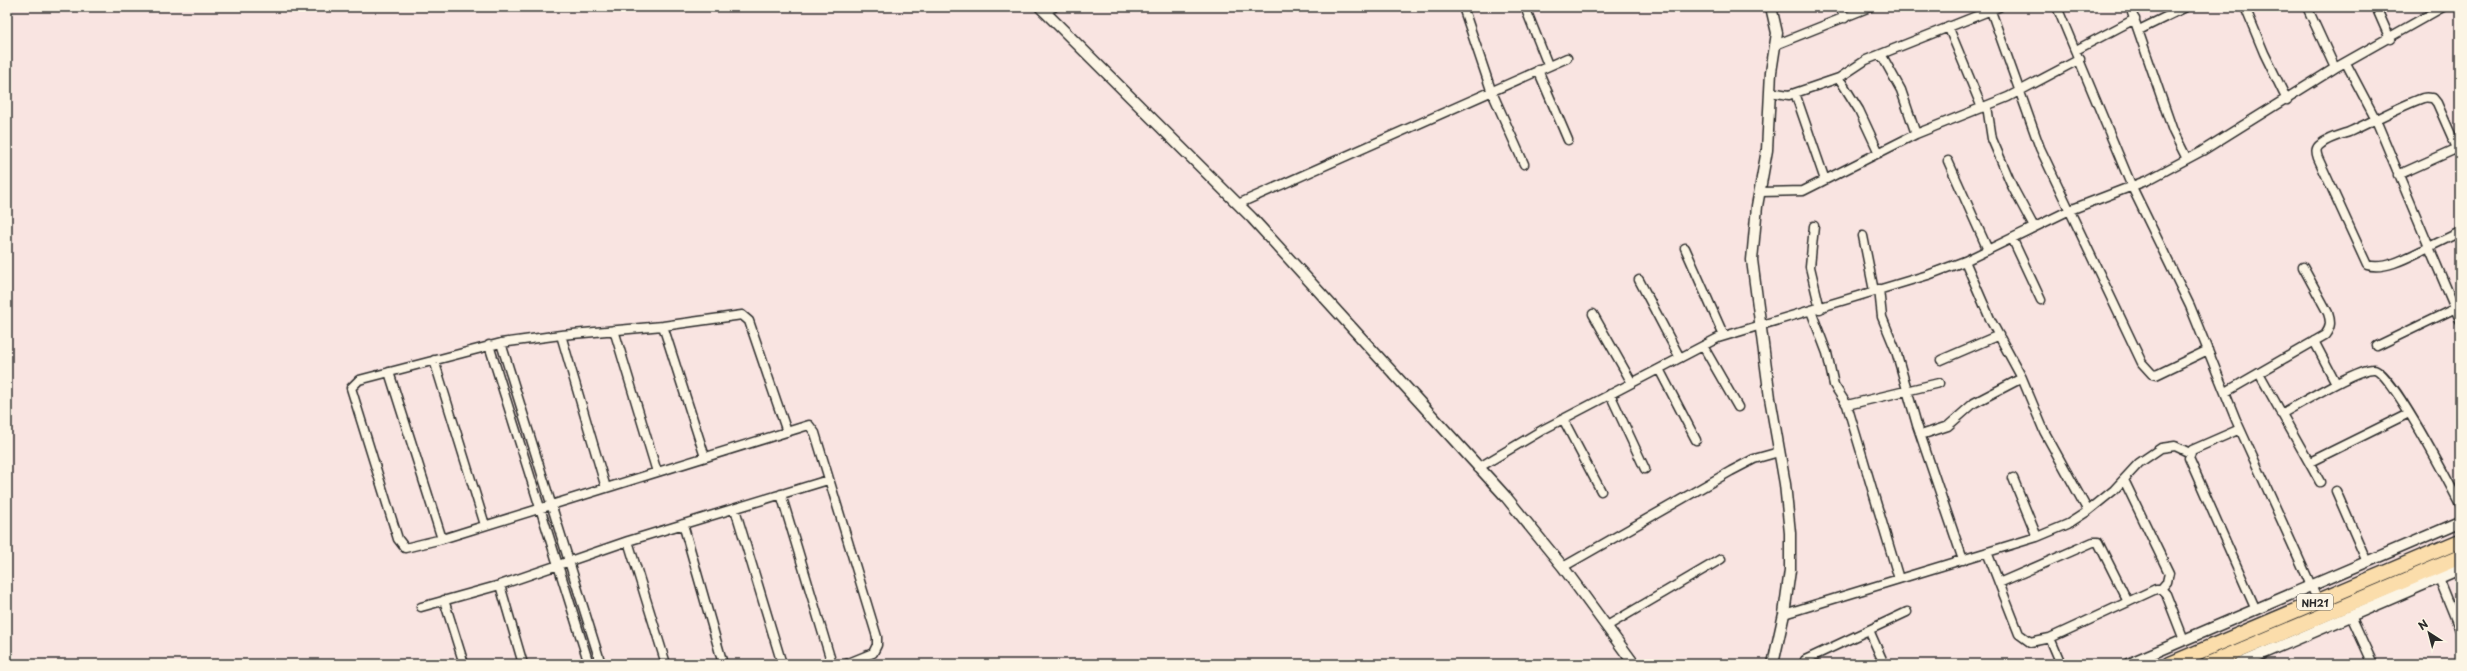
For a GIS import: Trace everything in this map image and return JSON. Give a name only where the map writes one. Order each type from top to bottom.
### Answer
[{"type":"highway","name":"NH21","points":[[2170,664],[2460,541]]},
{"type":"highway","name":"NH21","points":[[2208,664],[2460,557]]},
{"type":"street","points":[[1463,7],[1491,90],[1524,164]]},
{"type":"street","points":[[1525,7],[1548,65]]},
{"type":"street","points":[[1771,7],[1777,33],[1770,92],[1767,150],[1759,192],[1752,260],[1760,325],[1785,484],[1790,533],[1790,570],[1784,614],[1773,664]]},
{"type":"street","points":[[1840,7],[1845,18]]},
{"type":"street","points":[[1775,45],[1870,7]]},
{"type":"street","points":[[1770,92],[1789,95],[1840,78],[1866,60],[1948,26],[1999,7]]},
{"type":"street","points":[[2057,7],[2080,59],[2132,187],[2190,306],[2240,429],[2318,601]]},
{"type":"street","points":[[2130,7],[2172,131],[2187,159]]},
{"type":"street","points":[[2139,30],[2186,7]]},
{"type":"street","points":[[2245,7],[2264,53],[2287,100]]},
{"type":"street","points":[[2307,7],[2336,68]]},
{"type":"street","points":[[2376,7],[2390,39]]},
{"type":"street","points":[[1478,468],[1563,419],[1724,336],[1820,309],[1964,261],[2070,210],[2132,187],[2187,159],[2287,100],[2336,68],[2390,39],[2443,7]]},
{"type":"street","points":[[1046,8],[1238,204],[1478,468],[1563,567],[1634,664]]},
{"type":"street","points":[[1991,11],[2040,148],[2109,297],[2147,370],[2156,374],[2208,350]]},
{"type":"street","points":[[2076,50],[2135,19]]},
{"type":"street","points":[[1948,26],[1984,107],[1992,139],[2013,188],[2034,227]]},
{"type":"street","points":[[1881,54],[1901,90],[1916,134]]},
{"type":"street","points":[[1238,204],[1433,120],[1491,90],[1567,58]]},
{"type":"street","points":[[1759,192],[1803,190],[1916,134],[2020,91],[2080,59]]},
{"type":"street","points":[[2346,63],[2376,120],[2428,247],[2457,307],[2460,320]]},
{"type":"street","points":[[1538,70],[1568,140]]},
{"type":"street","points":[[1840,78],[1859,110],[1880,153]]},
{"type":"street","points":[[1795,93],[1825,180]]},
{"type":"street","points":[[2398,175],[2459,152],[2443,115],[2433,98],[2426,97],[2416,101],[2376,120],[2321,143],[2316,152],[2367,265],[2372,267],[2396,262],[2460,232]]},
{"type":"street","points":[[1948,161],[1988,250]]},
{"type":"street","points":[[1814,226],[1810,267],[1820,309]]},
{"type":"street","points":[[1863,236],[1882,317],[1896,351],[1906,390],[1963,560]]},
{"type":"street","points":[[2012,238],[2041,300]]},
{"type":"street","points":[[1685,248],[1724,336]]},
{"type":"street","points":[[1964,261],[1999,335],[2022,378],[2044,431],[2088,512]]},
{"type":"street","points":[[2226,392],[2325,335],[2330,329],[2330,321],[2302,267]]},
{"type":"street","points":[[1639,280],[1680,358]]},
{"type":"street","points":[[2377,346],[2457,307]]},
{"type":"street","points":[[1811,311],[1827,353],[1834,384],[1847,405],[1899,579]]},
{"type":"street","points":[[1593,314],[1632,383]]},
{"type":"street","points":[[787,432],[745,316],[736,315],[663,326],[560,335],[489,345],[356,382],[351,388],[400,543],[409,548],[485,526],[787,432],[805,426],[811,427],[815,433],[828,480],[877,637],[877,645],[873,653],[846,664]]},
{"type":"street","points":[[663,326],[705,457]]},
{"type":"street","points":[[614,330],[657,472]]},
{"type":"street","points":[[560,335],[606,488]]},
{"type":"street","points":[[1941,360],[1999,335]]},
{"type":"street","points":[[2314,341],[2336,383]]},
{"type":"street","points":[[501,343],[601,664]]},
{"type":"street","points":[[489,345],[589,664]]},
{"type":"street","points":[[1703,346],[1738,407]]},
{"type":"street","points":[[434,360],[485,526]]},
{"type":"street","points":[[1659,369],[1696,440]]},
{"type":"street","points":[[2281,414],[2336,383],[2366,371],[2374,369],[2378,370],[2388,381],[2456,487],[2460,504]]},
{"type":"street","points":[[389,372],[442,539]]},
{"type":"street","points":[[2259,373],[2320,482]]},
{"type":"street","points":[[1921,435],[1948,426],[1974,403],[2022,378]]},
{"type":"street","points":[[1847,405],[1939,383]]},
{"type":"street","points":[[1610,394],[1645,469]]},
{"type":"street","points":[[2310,462],[2409,413]]},
{"type":"street","points":[[1563,419],[1601,491]]},
{"type":"street","points":[[2240,429],[2192,450],[2189,458],[2256,610]]},
{"type":"street","points":[[1784,614],[2037,537],[2068,524],[2088,512],[2124,480],[2139,463],[2161,448],[2175,446],[2190,454]]},
{"type":"street","points":[[1563,567],[1731,471],[1754,459],[1779,452]]},
{"type":"street","points":[[2013,478],[2037,537]]},
{"type":"street","points":[[421,607],[500,585],[628,541],[828,480]]},
{"type":"street","points":[[1987,552],[2019,634],[2024,639],[2037,642],[2050,638],[2128,602],[2161,589],[2169,578],[2169,574],[2124,480]]},
{"type":"street","points":[[2336,491],[2367,562]]},
{"type":"street","points":[[781,494],[832,664]]},
{"type":"street","points":[[735,509],[782,664]]},
{"type":"street","points":[[2128,664],[2460,522]]},
{"type":"street","points":[[683,524],[723,664]]},
{"type":"street","points":[[628,541],[666,664]]},
{"type":"street","points":[[1999,583],[2093,542],[2098,542],[2128,602]]},
{"type":"street","points":[[1607,626],[1721,559]]},
{"type":"street","points":[[2239,664],[2460,569]]},
{"type":"street","points":[[2439,578],[2460,630]]},
{"type":"street","points":[[500,585],[523,664]]},
{"type":"street","points":[[2161,589],[2166,594],[2184,640]]},
{"type":"street","points":[[444,600],[464,664]]},
{"type":"street","points":[[1805,660],[1907,612]]},
{"type":"street","points":[[2351,616],[2373,664]]},
{"type":"street","points":[[1869,630],[1884,664]]},
{"type":"street","points":[[2050,638],[2061,664]]}]
